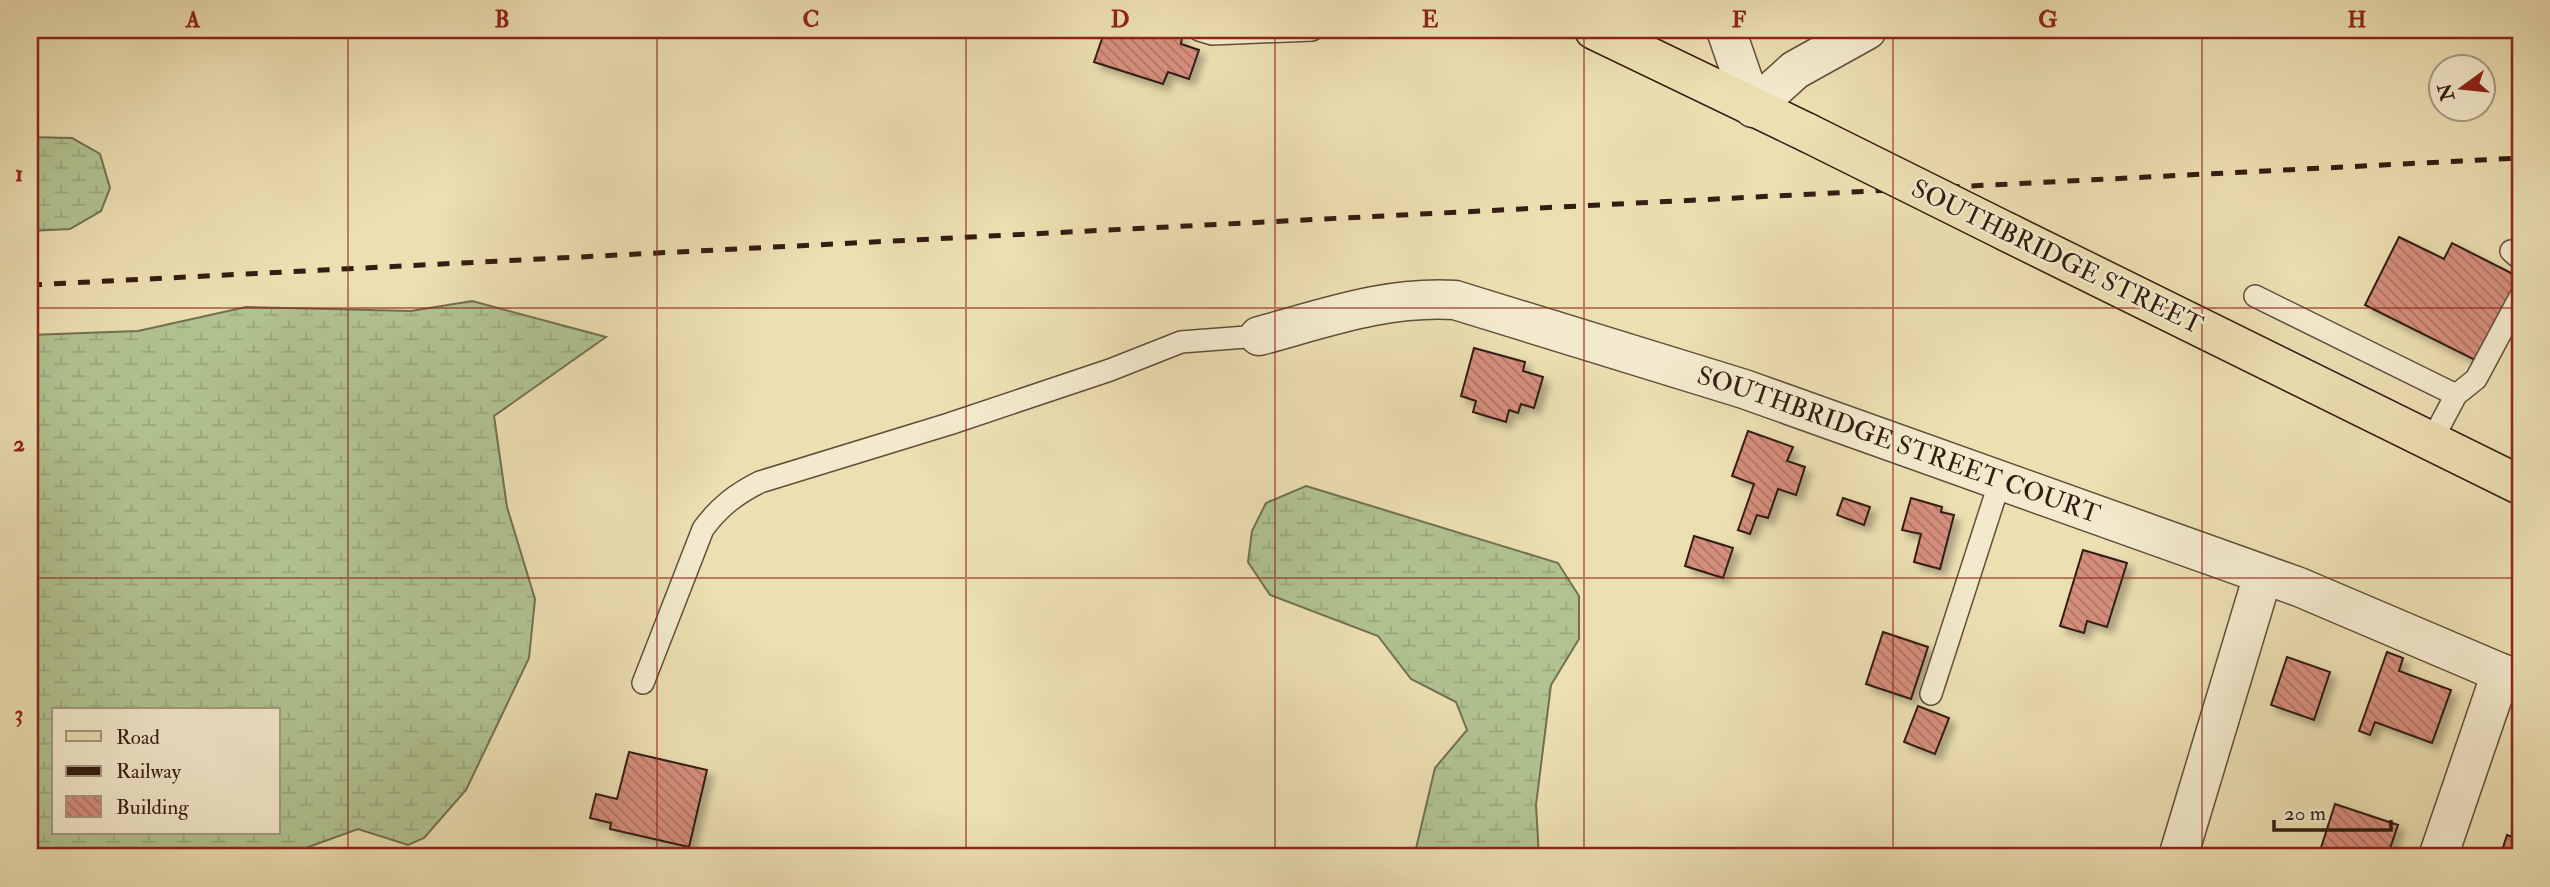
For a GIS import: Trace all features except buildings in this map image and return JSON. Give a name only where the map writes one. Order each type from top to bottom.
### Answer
[{"type":"main road","name":"SOUTHBRIDGE STREET","points":[[1594,30],[2431,442],[2520,483]]},
{"type":"street","points":[[1726,30],[1753,108],[1795,70],[1867,30]]},
{"type":"street","name":"SOUTHBRIDGE STREET COURT","points":[[1259,336],[1382,302],[1418,298],[1455,300],[1744,389],[2299,587],[2511,677]]},
{"type":"street","points":[[2178,857],[2263,575]]},
{"type":"street","points":[[2438,857],[2511,677]]},
{"type":"lane","points":[[1199,30],[1212,34],[1312,30]]},
{"type":"lane","points":[[2255,296],[2456,395]]},
{"type":"lane","points":[[2431,442],[2456,395],[2476,380],[2520,298]]},
{"type":"lane","points":[[643,683],[703,529],[718,509],[737,494],[760,482],[949,424],[1110,370],[1181,342],[1259,336]]},
{"type":"lane","points":[[1931,694],[2000,481]]},
{"type":"green space","points":[[30,137],[72,138],[100,154],[110,188],[101,211],[70,229],[30,231]]},
{"type":"green space","points":[[472,301],[606,337],[494,416],[507,507],[535,599],[529,658],[466,790],[424,838],[408,845],[358,829],[303,849],[301,857],[30,857],[30,335],[138,331],[246,307],[411,311]]},
{"type":"green space","points":[[1306,486],[1558,563],[1579,596],[1579,639],[1551,685],[1536,805],[1539,857],[1414,857],[1435,768],[1467,730],[1456,702],[1411,679],[1378,636],[1270,595],[1248,562],[1252,531],[1266,503]]},
{"type":"railway","points":[[30,285],[2520,158]]}]
